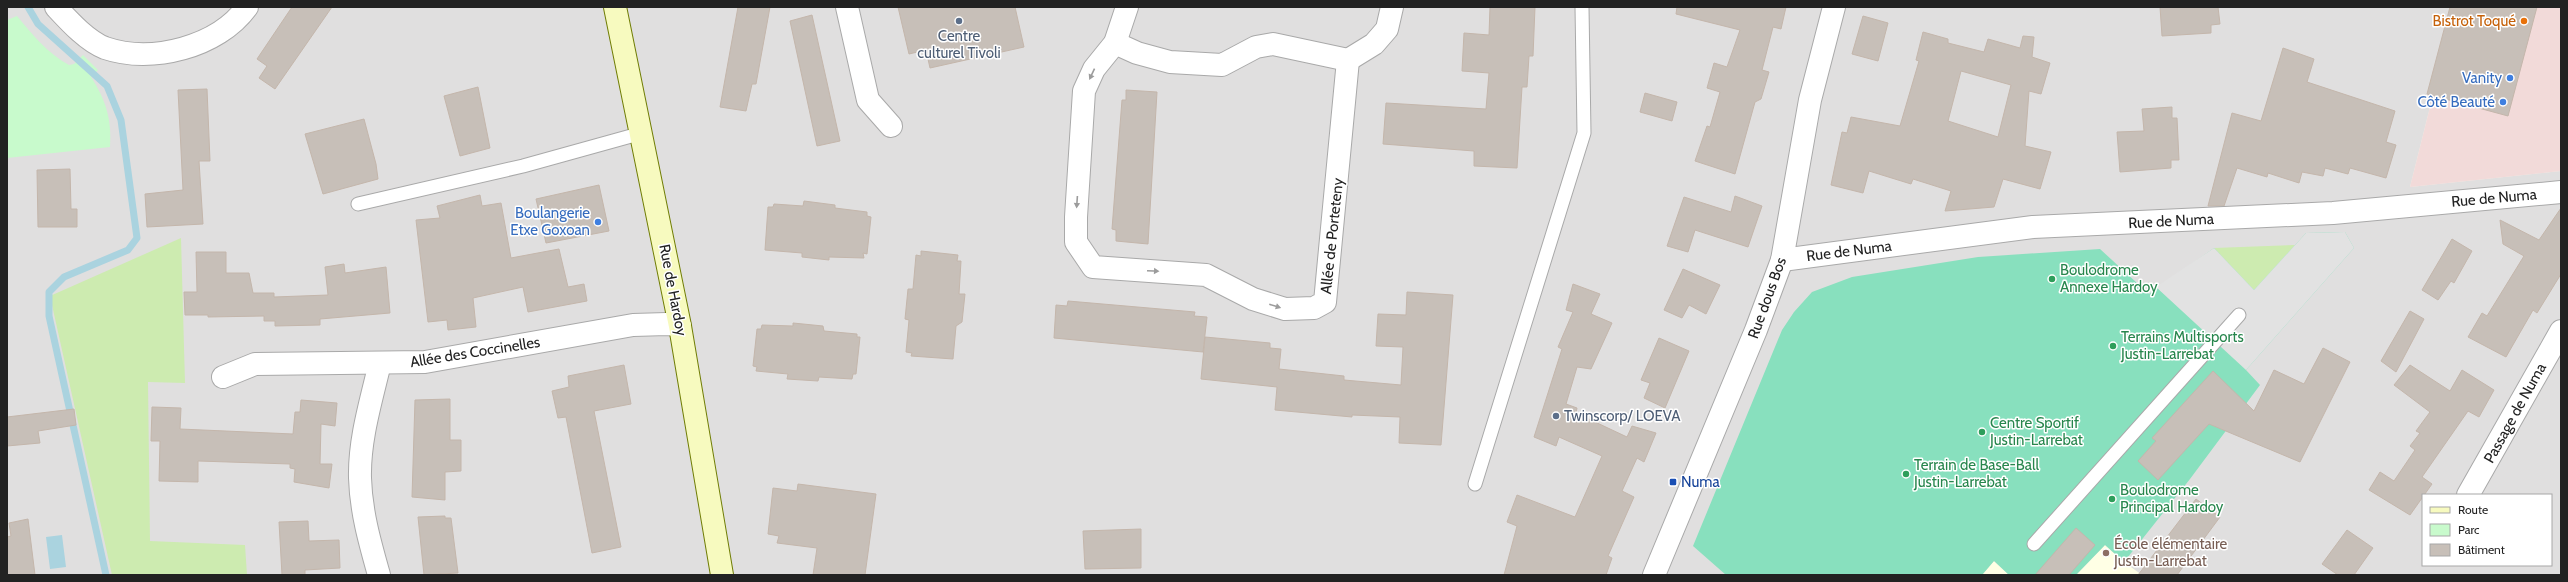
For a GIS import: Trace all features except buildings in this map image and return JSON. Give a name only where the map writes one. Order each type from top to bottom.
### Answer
[{"type":"street","points":[[56,7],[88,36],[104,48],[132,54],[166,52],[193,45],[221,32],[247,7]]},
{"type":"street","name":"Rue de Hardoy","points":[[615,7],[642,133],[680,326],[722,575]]},
{"type":"street","points":[[847,7],[868,100],[891,126]]},
{"type":"street","name":"Allée de Porteteny","points":[[1127,7],[1115,43],[1094,69],[1084,91],[1076,218],[1076,242],[1083,255],[1093,267],[1206,275],[1252,299],[1285,309],[1314,308],[1325,302],[1348,60]]},
{"type":"street","points":[[1115,43],[1137,53],[1170,62],[1222,65],[1256,46],[1273,44],[1348,60],[1374,44],[1388,29],[1392,7]]},
{"type":"street","name":"Rue dous Bos","points":[[1654,575],[1756,330],[1782,260],[1810,100],[1834,7]]},
{"type":"street","name":"Rue de Numa","points":[[1782,260],[2033,227],[2333,213],[2561,192]]},
{"type":"street","name":"Allée des Coccinelles","points":[[223,377],[255,364],[425,362],[633,325],[667,324],[680,326]]},
{"type":"street","name":"Passage de Numa","points":[[2469,494],[2559,342]]},
{"type":"street","points":[[379,575],[364,518],[360,478],[365,425],[380,363]]},
{"type":"lane","points":[[1475,484],[1584,133],[1582,7]]},
{"type":"lane","points":[[358,204],[522,166],[642,133]]},
{"type":"lane","points":[[2034,544],[2239,315]]},
{"type":"shaded area","points":[[7,7],[2455,7],[2410,187],[2561,171],[2561,575],[7,575]]},
{"type":"shaded area","points":[[2455,7],[2561,7],[2561,171],[2410,187]]},
{"type":"shaded area","points":[[2345,232],[2354,248],[2246,370],[2156,287],[2214,248],[2254,290],[2306,233]]},
{"type":"shaded area","name":"École élémentaire Justin-Larrebat","points":[[2105,545],[2124,562],[2142,575],[2076,575]]},
{"type":"shaded area","points":[[1994,561],[2009,575],[1982,575]]},
{"type":"green space","points":[[17,16],[40,43],[61,60],[69,65],[74,64],[83,55],[98,70],[91,77],[101,94],[107,110],[110,128],[110,147],[7,158],[7,20]]},
{"type":"green space","name":"Centre Sportif Justin-Larrebat","points":[[2345,232],[2354,248],[2246,370],[2260,385],[2190,479],[2124,562],[2105,545],[2076,575],[2009,575],[1994,561],[1982,575],[1726,575],[1693,546],[1782,330],[1794,312],[1812,292],[1852,277],[1978,257],[2100,249],[2149,294],[2214,248],[2254,290],[2306,233]]},
{"type":"green space","points":[[181,238],[185,383],[148,382],[150,541],[245,545],[247,575],[112,575],[50,296]]},
{"type":"green space","points":[[2295,245],[2254,290],[2214,248]]},
{"type":"water","points":[[62,535],[66,567],[50,569],[46,537]]},
{"type":"waterway","points":[[28,7],[38,24],[107,86],[121,120],[137,238],[128,250],[64,277],[49,292],[49,316],[106,575]]},
{"type":"place","name":"Centre culturel Tivoli","points":[[959,21]]},
{"type":"place","name":"Bistrot Toqué","points":[[2524,21]]},
{"type":"place","name":"Vanity","points":[[2510,78]]},
{"type":"place","name":"Côté Beauté","points":[[2503,102]]},
{"type":"place","name":"Boulangerie Etxe Goxoan","points":[[598,222]]},
{"type":"place","name":"Boulodrome Annexe Hardoy","points":[[2052,279]]},
{"type":"place","name":"Terrains Multisports Justin-Larrebat","points":[[2113,346]]},
{"type":"place","name":"Twinscorp/ LOEVA","points":[[1556,416]]},
{"type":"place","name":"Centre Sportif Justin-Larrebat","points":[[1982,432]]},
{"type":"place","name":"Terrain de Base-Ball Justin-Larrebat","points":[[1906,474]]},
{"type":"place","name":"Numa","points":[[1673,482]]},
{"type":"place","name":"Boulodrome Principal Hardoy","points":[[2112,499]]},
{"type":"place","name":"École élémentaire Justin-Larrebat","points":[[2106,553]]}]
